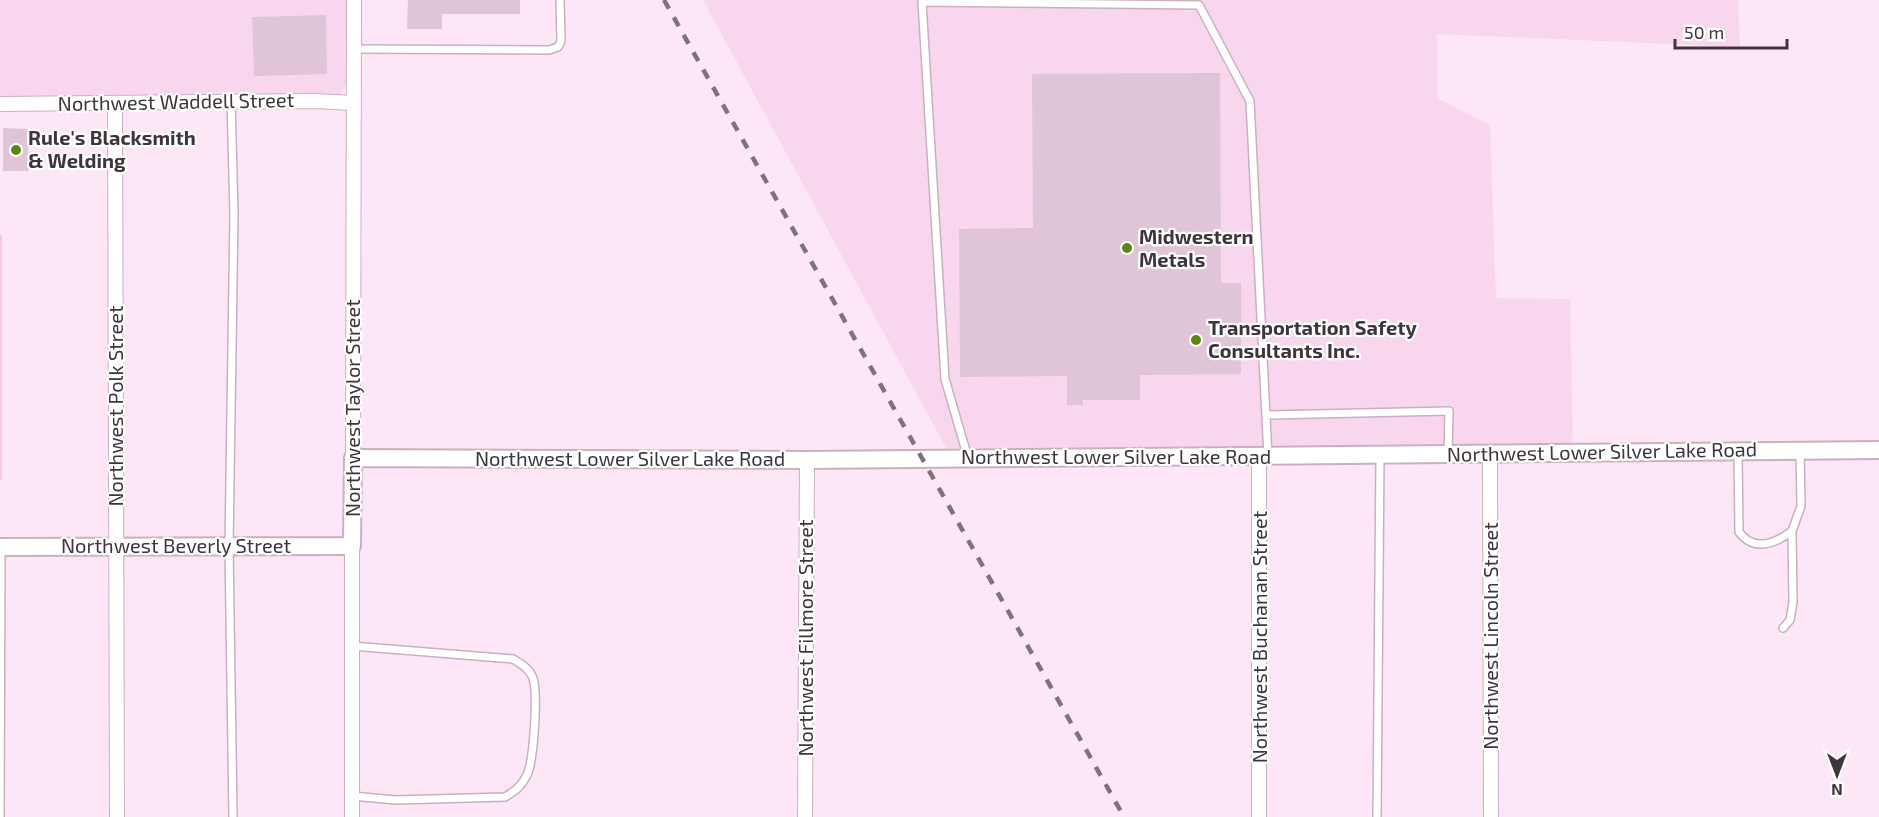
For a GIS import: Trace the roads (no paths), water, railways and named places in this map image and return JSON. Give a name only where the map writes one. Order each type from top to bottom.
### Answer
[{"type":"street","name":"Northwest Taylor Street","points":[[352,817],[354,0]]},
{"type":"street","name":"Northwest Waddell Street","points":[[0,104],[231,101],[353,103]]},
{"type":"street","name":"Northwest Polk Street","points":[[115,103],[117,817]]},
{"type":"street","name":"Northwest Lower Silver Lake Road","points":[[353,458],[807,460],[1879,450]]},
{"type":"street","name":"Northwest Lincoln Street","points":[[1490,454],[1491,817]]},
{"type":"street","name":"Northwest Buchanan Street","points":[[1259,817],[1264,457]]},
{"type":"street","name":"Northwest Fillmore Street","points":[[805,817],[807,460]]},
{"type":"street","name":"Northwest Beverly Street","points":[[0,547],[352,546]]},
{"type":"lane","points":[[353,49],[549,50],[558,47],[561,41],[560,0]]},
{"type":"lane","points":[[968,458],[945,378],[922,2],[1199,5],[1250,101],[1266,415],[1264,457]]},
{"type":"lane","points":[[231,101],[234,214],[229,546],[233,817]]},
{"type":"lane","points":[[1266,415],[1449,411],[1448,455]]},
{"type":"lane","points":[[1783,628],[1790,620],[1793,602],[1792,531],[1801,506],[1800,450]]},
{"type":"lane","points":[[1738,451],[1739,532],[1744,539],[1762,546],[1780,541],[1792,531]]},
{"type":"lane","points":[[1377,817],[1380,456]]},
{"type":"lane","points":[[0,547],[0,817]]},
{"type":"lane","points":[[352,646],[513,659],[526,667],[533,679],[534,705],[533,750],[528,774],[519,789],[505,797],[396,800],[352,796]]},
{"type":"railway","points":[[664,0],[1124,817]]},
{"type":"place","name":"Rule's Blacksmith & Welding","points":[[16,150]]},
{"type":"place","name":"Midwestern Metals","points":[[1127,248]]},
{"type":"place","name":"Transportation Safety Consultants Inc.","points":[[1196,340]]}]
